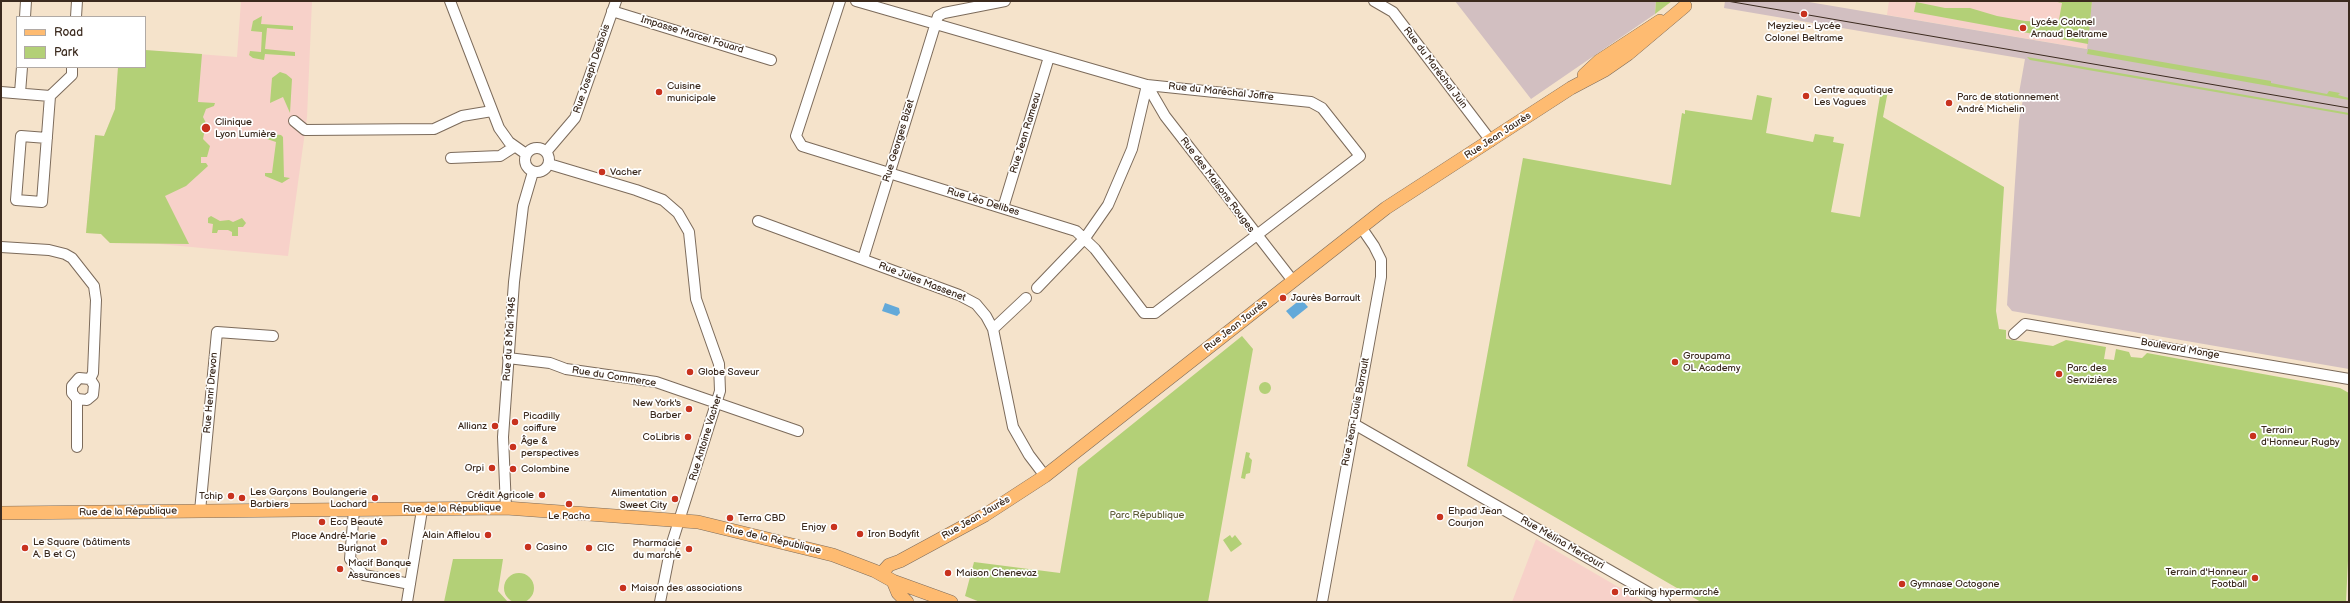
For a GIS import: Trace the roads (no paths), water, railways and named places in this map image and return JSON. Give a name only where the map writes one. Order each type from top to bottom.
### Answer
[{"type":"main road","name":"Rue Jean Jaurès","points":[[881,574],[889,565],[900,561],[986,515],[1045,476],[1386,208],[1571,88],[1599,61],[1643,31],[1689,4]]},
{"type":"main road","name":"Rue de la République","points":[[1,513],[506,508],[698,522],[833,555],[881,574],[893,581],[913,587],[949,602]]},
{"type":"main road","points":[[900,561],[899,570],[893,581],[905,601]]},
{"type":"main road","points":[[905,601],[905,592],[913,587]]},
{"type":"street","points":[[25,16],[26,1]]},
{"type":"street","points":[[76,16],[77,1]]},
{"type":"street","points":[[450,1],[492,111],[502,133],[514,146],[526,154]]},
{"type":"street","name":"Rue Léo Delibes","points":[[840,1],[796,136],[802,146],[1076,231],[1085,238],[1144,312],[1155,313],[1255,235]]},
{"type":"street","points":[[856,1],[934,24],[938,16],[944,13],[1005,1]]},
{"type":"street","name":"Rue du Maréchal Juin","points":[[1374,1],[1394,12],[1491,141]]},
{"type":"street","name":"Impasse Marcel Fouard","points":[[614,6],[771,60]]},
{"type":"street","name":"Rue Joseph Desbois","points":[[546,152],[575,118],[614,6]]},
{"type":"street","name":"Rue Georges Bizet","points":[[863,259],[934,24]]},
{"type":"street","name":"Rue du Maréchal Joffre","points":[[934,24],[1147,85],[1311,102],[1322,108],[1360,156],[1255,235]]},
{"type":"street","name":"Rue Jean Rameau","points":[[1003,208],[1049,57]]},
{"type":"street","points":[[20,93],[22,68]]},
{"type":"street","points":[[47,138],[21,136],[16,200],[42,202],[47,138],[50,96],[72,76],[72,68]]},
{"type":"street","points":[[1037,288],[1085,238],[1108,205],[1132,149],[1147,85]]},
{"type":"street","name":"Rue des Maisons Rouges","points":[[1147,85],[1165,116],[1255,235],[1293,281]]},
{"type":"street","points":[[1,92],[50,96]]},
{"type":"street","points":[[294,121],[304,130],[434,130],[462,116],[492,111]]},
{"type":"street","points":[[451,158],[500,156],[514,146]]},
{"type":"street","points":[[536,148],[546,152],[549,164],[541,172],[533,172],[526,167],[526,154],[536,148]]},
{"type":"street","name":"Rue Antoine Vacher","points":[[549,164],[658,198],[671,205],[684,222],[692,246],[692,276],[696,299],[719,364],[721,379],[718,402],[671,546],[660,602]]},
{"type":"street","name":"Rue du 8 Mai 1945","points":[[506,508],[503,458],[508,358],[520,225],[533,172]]},
{"type":"street","name":"Rue Jules Massenet","points":[[758,221],[960,295],[976,304],[986,316],[993,329],[1013,427],[1045,476]]},
{"type":"street","name":"Rue Jean-Louis Barrault","points":[[1322,602],[1381,268],[1378,254],[1361,227]]},
{"type":"street","points":[[1,247],[50,250],[65,254],[72,258],[94,286],[96,300],[93,374],[90,379]]},
{"type":"street","points":[[993,329],[1026,298]]},
{"type":"street","name":"Boulevard Monge","points":[[2014,334],[2025,324],[2349,379]]},
{"type":"street","name":"Rue Henri Drevon","points":[[200,511],[217,332],[273,336]]},
{"type":"street","name":"Rue du Commerce","points":[[508,358],[550,363],[566,369],[656,382],[718,402],[798,431]]},
{"type":"street","points":[[77,447],[77,399],[72,389],[74,383],[79,378],[90,379]]},
{"type":"street","points":[[77,399],[87,400],[93,396],[94,385],[90,379]]},
{"type":"street","name":"Rue Mélina Mercouri","points":[[1354,424],[1665,602]]},
{"type":"street","points":[[354,510],[350,559],[364,575],[410,584]]},
{"type":"street","points":[[407,602],[422,510]]},
{"type":"water","points":[[1301,299],[1308,307],[1293,319],[1286,311]]},
{"type":"water","points":[[885,303],[899,308],[900,313],[897,316],[882,311]]},
{"type":"tram line","points":[[1727,1],[2349,108]]},
{"type":"place","name":"Meyzieu - Lycée Colonel Beltrame","points":[[1804,14]]},
{"type":"place","name":"Lycée Colonel Arnaud Beltrame","points":[[2023,28]]},
{"type":"place","name":"Cuisine municipale","points":[[659,92]]},
{"type":"place","name":"Centre aquatique Les Vagues","points":[[1806,96]]},
{"type":"place","name":"Parc de stationnement André Michelin","points":[[1949,103]]},
{"type":"place","name":"Clinique Lyon Lumière","points":[[206,128]]},
{"type":"place","name":"Vacher","points":[[602,172]]},
{"type":"place","name":"Jaurès Barrault","points":[[1283,298]]},
{"type":"place","name":"Groupama OL Academy","points":[[1675,362]]},
{"type":"place","name":"Globe Saveur","points":[[690,372]]},
{"type":"place","name":"Parc des Servizières","points":[[2059,374]]},
{"type":"place","name":"New York's Barber","points":[[689,409]]},
{"type":"place","name":"Picadilly coiffure","points":[[515,422]]},
{"type":"place","name":"Allianz","points":[[495,426]]},
{"type":"place","name":"Terrain d'Honneur Rugby","points":[[2253,436]]},
{"type":"place","name":"CoLibris","points":[[688,437]]},
{"type":"place","name":"Âge & perspectives","points":[[513,447]]},
{"type":"place","name":"Orpi","points":[[492,468]]},
{"type":"place","name":"Colombine","points":[[513,469]]},
{"type":"place","name":"Crédit Agricole","points":[[542,495]]},
{"type":"place","name":"Tchip","points":[[231,496]]},
{"type":"place","name":"Les Garçons Barbiers","points":[[242,498]]},
{"type":"place","name":"Boulangerie Lachard","points":[[375,498]]},
{"type":"place","name":"Alimentation Sweet City","points":[[675,499]]},
{"type":"place","name":"Le Pacha","points":[[569,504]]},
{"type":"place","name":"Ehpad Jean Courjon","points":[[1440,517]]},
{"type":"place","name":"Terra CBD","points":[[730,518]]},
{"type":"place","name":"Eco Beauté","points":[[322,522]]},
{"type":"place","name":"Enjoy","points":[[834,527]]},
{"type":"place","name":"Iron Bodyfit","points":[[860,534]]},
{"type":"place","name":"Alain Afflelou","points":[[488,535]]},
{"type":"place","name":"Place André-Marie Burignat","points":[[384,542]]},
{"type":"place","name":"Casino","points":[[528,547]]},
{"type":"place","name":"Le Square (bâtiments A, B et C)","points":[[25,548]]},
{"type":"place","name":"CIC","points":[[589,548]]},
{"type":"place","name":"Pharmacie du marché","points":[[689,549]]},
{"type":"place","name":"Macif Banque Assurances","points":[[340,569]]},
{"type":"place","name":"Maison Chenevaz","points":[[948,573]]},
{"type":"place","name":"Terrain d'Honneur Football","points":[[2255,578]]},
{"type":"place","name":"Gymnase Octogone","points":[[1902,584]]},
{"type":"place","name":"Maison des associations","points":[[623,588]]},
{"type":"place","name":"Parking hypermarché","points":[[1615,592]]},
{"type":"park label","name":"Parc République","points":[[1147,515]]}]
